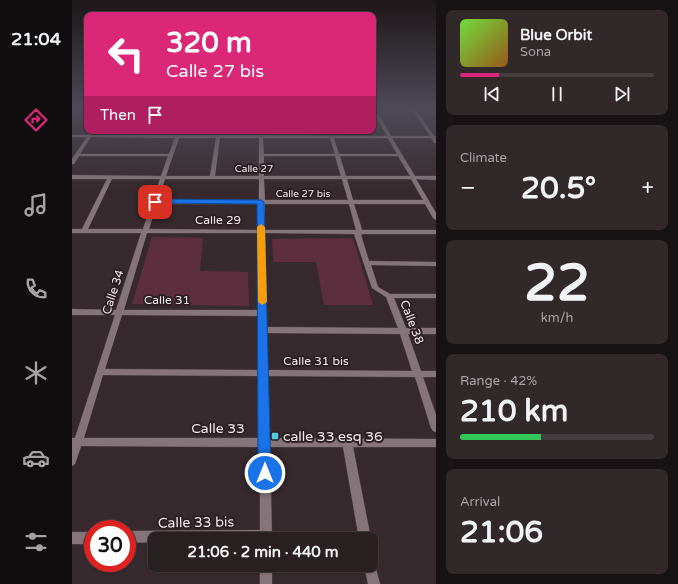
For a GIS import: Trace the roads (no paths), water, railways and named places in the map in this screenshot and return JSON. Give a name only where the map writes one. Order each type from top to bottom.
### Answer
[{"type":"street","points":[[72,136],[123,135]]},
{"type":"street","name":"Calle 34","points":[[72,461],[75,442],[100,372],[145,231],[179,135]]},
{"type":"street","points":[[203,135],[234,135]]},
{"type":"street","points":[[261,135],[260,177],[266,532]]},
{"type":"street","points":[[289,135],[332,137],[434,137],[436,142]]},
{"type":"street","points":[[72,163],[90,136]]},
{"type":"street","points":[[212,177],[218,136]]},
{"type":"street","name":"Calle 38","points":[[332,137],[375,288],[389,296],[403,330],[436,428]]},
{"type":"street","points":[[390,137],[436,218]]},
{"type":"street","points":[[77,155],[171,155]]},
{"type":"street","points":[[261,155],[400,155]]},
{"type":"street","name":"Calle 27","points":[[72,177],[436,178]]},
{"type":"street","points":[[84,231],[110,177]]},
{"type":"street","name":"Calle 27 bis","points":[[155,202],[427,202]]},
{"type":"street","name":"Calle 29","points":[[72,231],[359,233],[436,232]]},
{"type":"street","points":[[367,263],[436,264]]},
{"type":"street","points":[[389,296],[436,296]]},
{"type":"street","name":"Calle 31","points":[[72,312],[262,313]]},
{"type":"street","points":[[263,330],[436,331]]},
{"type":"street","name":"Calle 31 bis","points":[[100,372],[436,374]]},
{"type":"street","name":"Calle 33","points":[[75,442],[436,443]]},
{"type":"street","points":[[347,443],[364,532]]},
{"type":"street","name":"Calle 33 bis","points":[[136,537],[148,537]]},
{"type":"street","points":[[72,538],[84,538]]},
{"type":"street","points":[[266,572],[266,584]]},
{"type":"street","points":[[371,572],[374,584]]},
{"type":"place","name":"calle 33 esq 36","points":[[275,436]]}]
